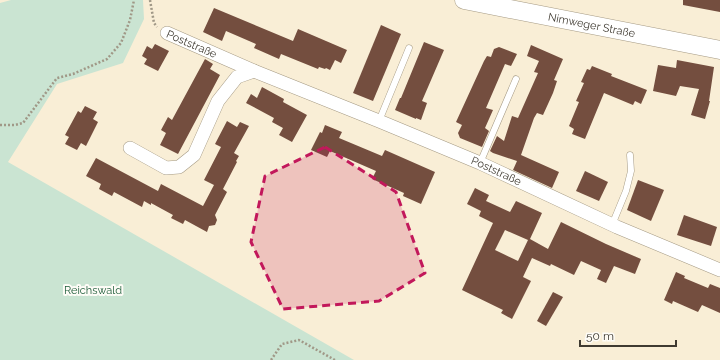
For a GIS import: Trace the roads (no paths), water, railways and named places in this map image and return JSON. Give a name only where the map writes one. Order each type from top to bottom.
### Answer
[{"type":"main road","name":"Nimweger Straße","points":[[464,0],[720,50]]},
{"type":"street","name":"Poststraße","points":[[167,34],[254,72],[380,121],[480,163],[612,225],[720,270]]},
{"type":"street","points":[[130,148],[166,168],[179,167],[194,155],[218,100],[237,77],[254,72]]},
{"type":"lane","points":[[380,121],[409,48]]},
{"type":"lane","points":[[480,163],[516,79]]},
{"type":"lane","points":[[612,225],[626,191],[631,171],[630,155]]},
{"type":"park label","name":"Reichswald","points":[[93,290]]}]
